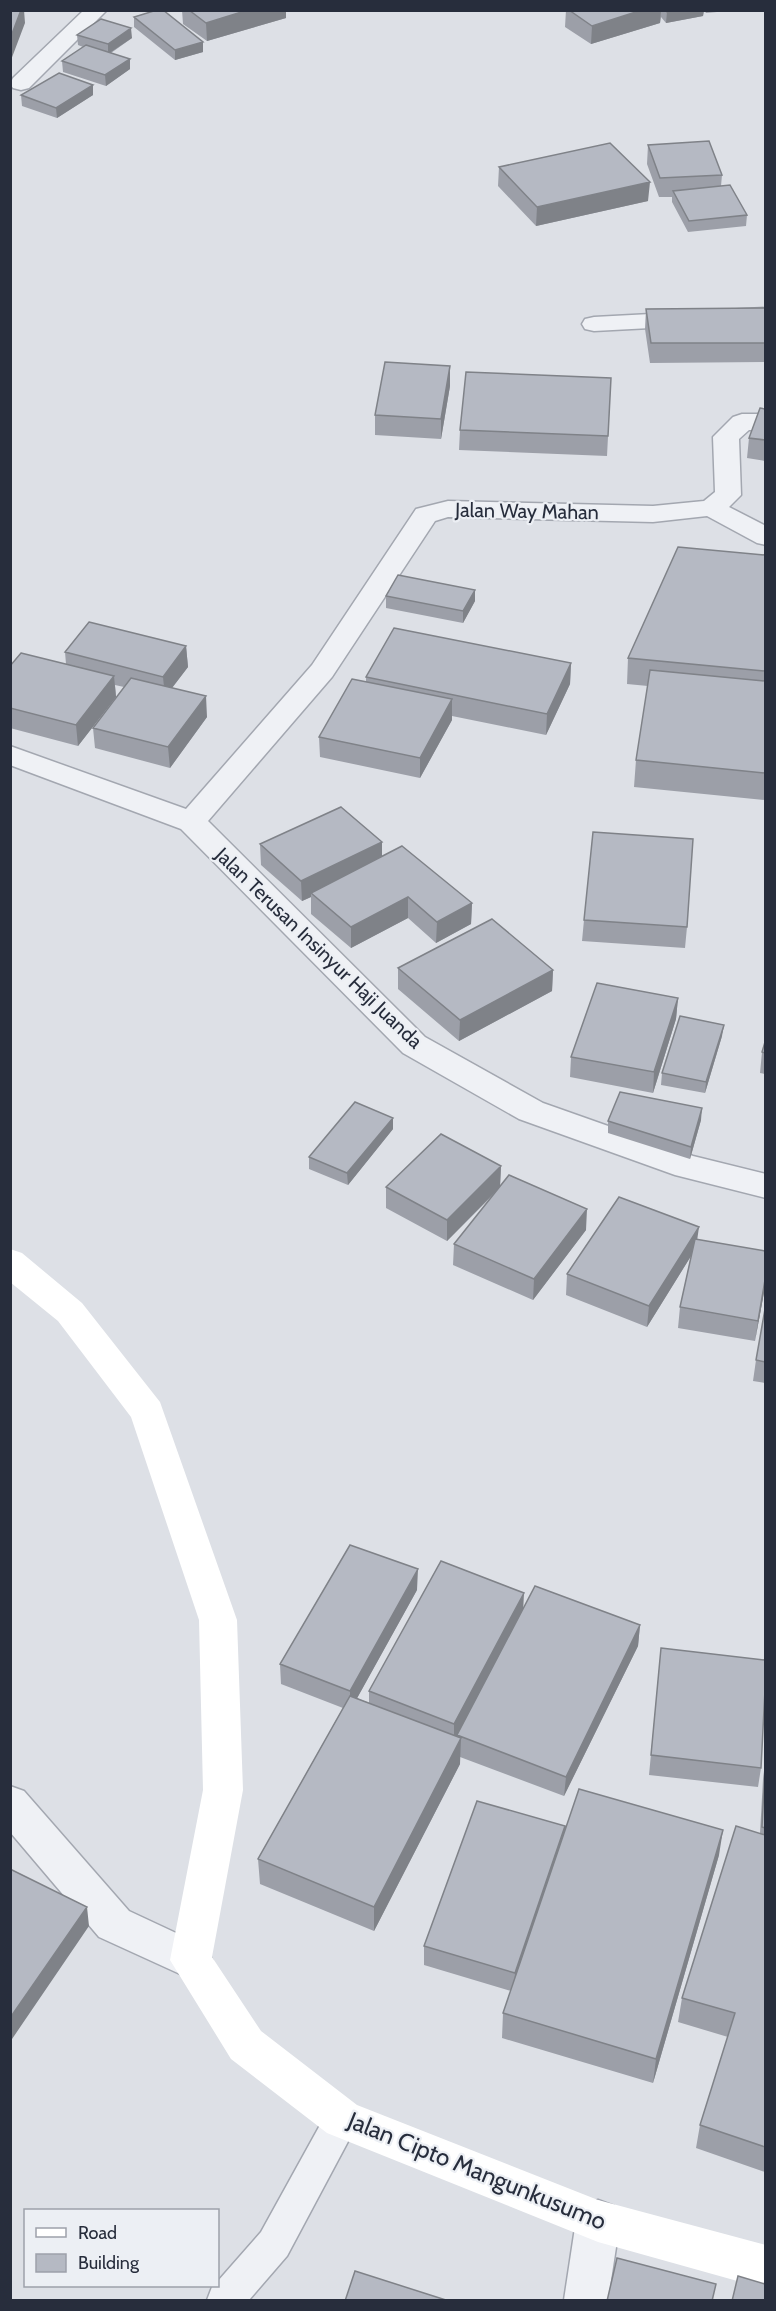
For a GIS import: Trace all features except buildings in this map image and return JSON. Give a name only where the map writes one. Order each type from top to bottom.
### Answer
[{"type":"street","points":[[21,83],[97,10]]},
{"type":"street","points":[[594,324],[765,315]]},
{"type":"street","points":[[765,422],[742,422],[726,437],[728,495],[711,508],[765,537]]},
{"type":"street","name":"Jalan Way Mahan","points":[[191,822],[322,671],[425,515],[448,509],[652,514],[711,508]]},
{"type":"street","name":"Jalan Terusan Insinyur Haji Juanda","points":[[10,755],[191,822],[414,1045],[531,1110],[687,1167],[765,1186]]},
{"type":"street","points":[[10,1262],[70,1312],[147,1412],[218,1620],[223,1790],[191,1960],[114,1924],[10,1803]]},
{"type":"street","name":"Jalan Cipto Mangunkusumo","points":[[191,1960],[246,2045],[342,2119],[598,2221],[765,2267]]},
{"type":"street","points":[[586,2301],[598,2221]]},
{"type":"lane","points":[[225,2301],[274,2244],[342,2119]]}]
